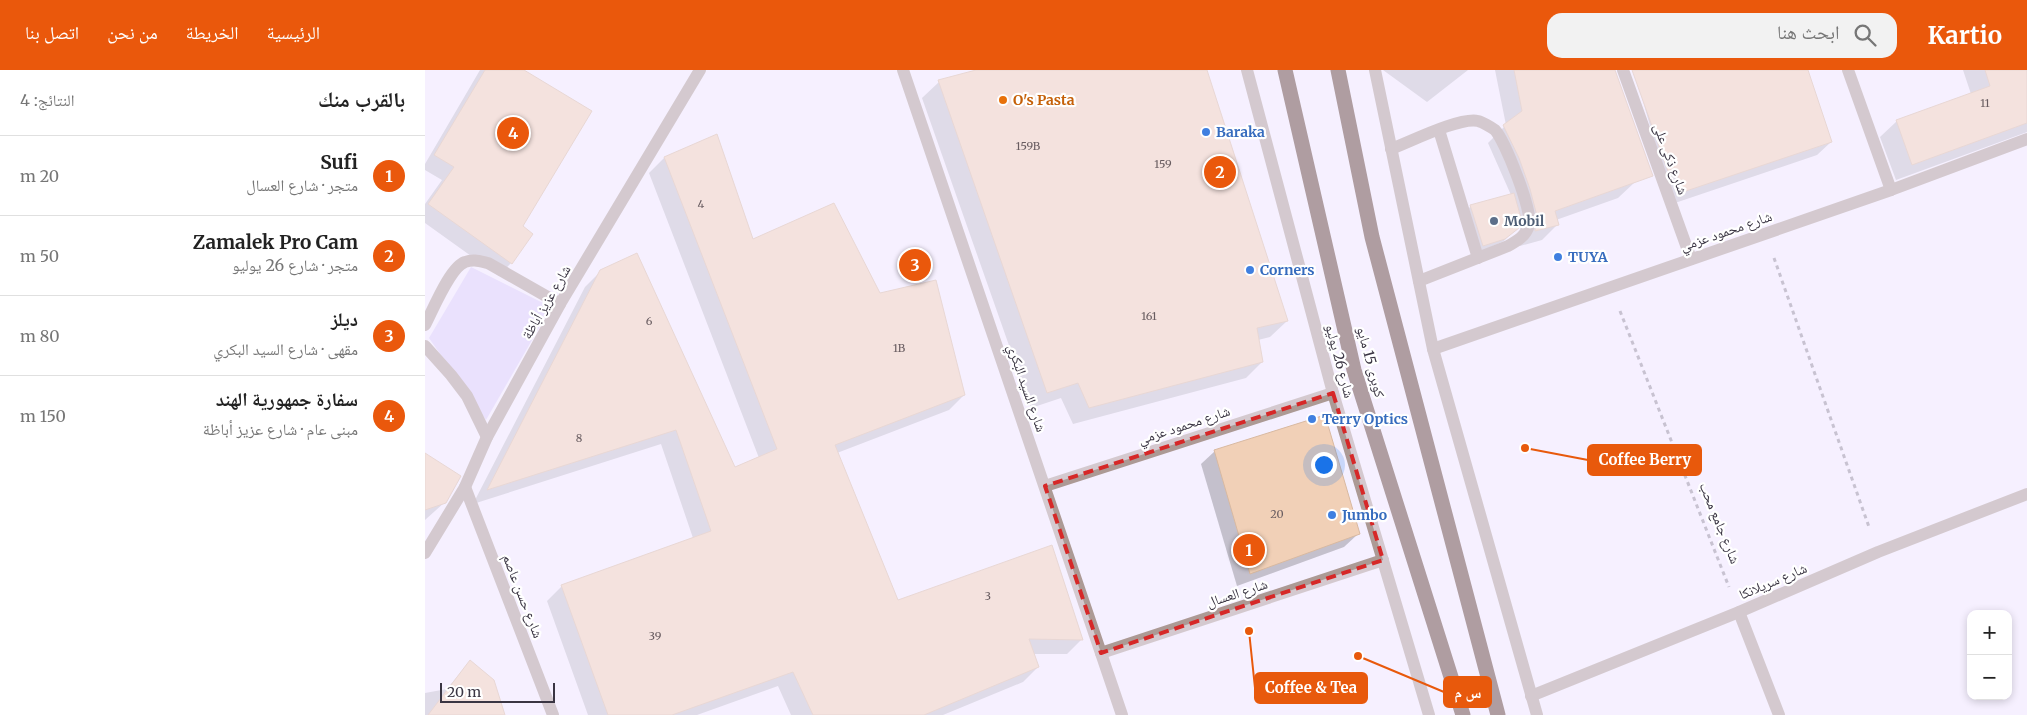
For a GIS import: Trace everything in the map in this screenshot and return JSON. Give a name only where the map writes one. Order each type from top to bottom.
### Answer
[{"type":"highway","name":"كوبرى 15 مايو","points":[[1285,70],[1354,370],[1463,715]]},
{"type":"highway","points":[[1338,70],[1372,237],[1499,715]]},
{"type":"street","name":"شارع عزيز أباظة","points":[[425,553],[465,487],[487,437],[560,304],[700,70]]},
{"type":"street","name":"شارع 26 يوليو","points":[[1247,70],[1333,393],[1429,715]]},
{"type":"street","points":[[1375,70],[1433,349],[1537,715]]},
{"type":"street","name":"شارع ذكى على","points":[[1623,70],[1691,259]]},
{"type":"street","points":[[1848,70],[1891,190]]},
{"type":"street","name":"شارع السيد البكري","points":[[906,71],[1123,715]]},
{"type":"street","points":[[1391,149],[1459,122],[1477,121],[1494,129],[1504,144],[1529,209],[1529,225],[1522,238],[1508,246],[1419,281]]},
{"type":"street","points":[[1439,130],[1478,258]]},
{"type":"street","name":"شارع محمود عزمي","points":[[1433,349],[1891,190],[2027,139]]},
{"type":"street","points":[[425,325],[454,270],[463,262],[475,259],[560,304]]},
{"type":"street","points":[[425,346],[467,396],[487,437]]},
{"type":"street","name":"شارع محمود عزمي","points":[[1045,486],[1333,393]]},
{"type":"street","name":"شارع حسن عاصم","points":[[465,487],[553,715]]},
{"type":"street","name":"شارع سريلانكا","points":[[1531,696],[1739,612],[1878,552],[2027,494]]},
{"type":"street","name":"شارع العسال","points":[[1101,653],[1383,560]]},
{"type":"street","points":[[1739,612],[1779,715]]},
{"type":"path","points":[[1765,233],[1878,552]]},
{"type":"path","name":"شارع جامع محب","points":[[1611,288],[1739,612]]},
{"type":"highlighted area","points":[[1333,393],[1383,560],[1101,653],[1045,486]]},
{"type":"shaded area","points":[[471,267],[551,307],[486,420],[429,338]]},
{"type":"building","points":[[485,70],[524,70],[592,111],[523,226],[533,234],[512,264],[428,204],[454,167],[434,155]]},
{"type":"building","points":[[976,70],[1207,70],[1288,321],[1257,328],[1263,362],[1089,408],[1078,383],[1047,393],[938,80]]},
{"type":"building","points":[[1514,70],[1615,70],[1653,176],[1555,211],[1559,225],[1535,231],[1537,216],[1530,189],[1519,158],[1503,125],[1522,111]]},
{"type":"building","points":[[1632,70],[1808,70],[1832,142],[1683,192],[1675,168],[1668,171]]},
{"type":"building","points":[[1985,70],[2027,70],[2027,123],[1912,165],[1896,120],[1990,86]]},
{"type":"building","points":[[717,134],[753,239],[834,203],[880,293],[936,280],[965,395],[835,445],[898,600],[1052,545],[1083,640],[1029,639],[1039,667],[924,715],[813,715],[793,672],[672,715],[608,715],[561,585],[711,531],[676,430],[487,490],[600,270],[637,253],[735,467],[777,449],[664,157]]},
{"type":"building","name":"Mobil","points":[[1514,193],[1521,218],[1519,228],[1505,239],[1483,246],[1470,205]]},
{"type":"building","points":[[1325,415],[1360,534],[1250,574],[1214,450]]},
{"type":"building","points":[[425,453],[461,476],[446,503],[425,510]]},
{"type":"building","points":[[470,660],[494,680],[505,715],[428,715]]},
{"type":"place","name":"O's Pasta","points":[[1003,100]]},
{"type":"place","name":"Baraka","points":[[1206,132]]},
{"type":"place","name":"سفارة جمهورية الهند","points":[[513,133]]},
{"type":"place","name":"Zamalek Pro Cam","points":[[1220,172]]},
{"type":"place","name":"Mobil","points":[[1494,221]]},
{"type":"place","name":"TUYA","points":[[1558,257]]},
{"type":"place","name":"ديلز","points":[[915,265]]},
{"type":"place","name":"Corners","points":[[1250,270]]},
{"type":"place","name":"Terry Optics","points":[[1312,419]]},
{"type":"place","name":"Coffee Berry","points":[[1525,448]]},
{"type":"place","name":"Jumbo","points":[[1332,515]]},
{"type":"place","name":"Sufi","points":[[1249,550]]},
{"type":"place","name":"Coffee & Tea","points":[[1249,631]]},
{"type":"place","name":"س م","points":[[1358,656]]}]
